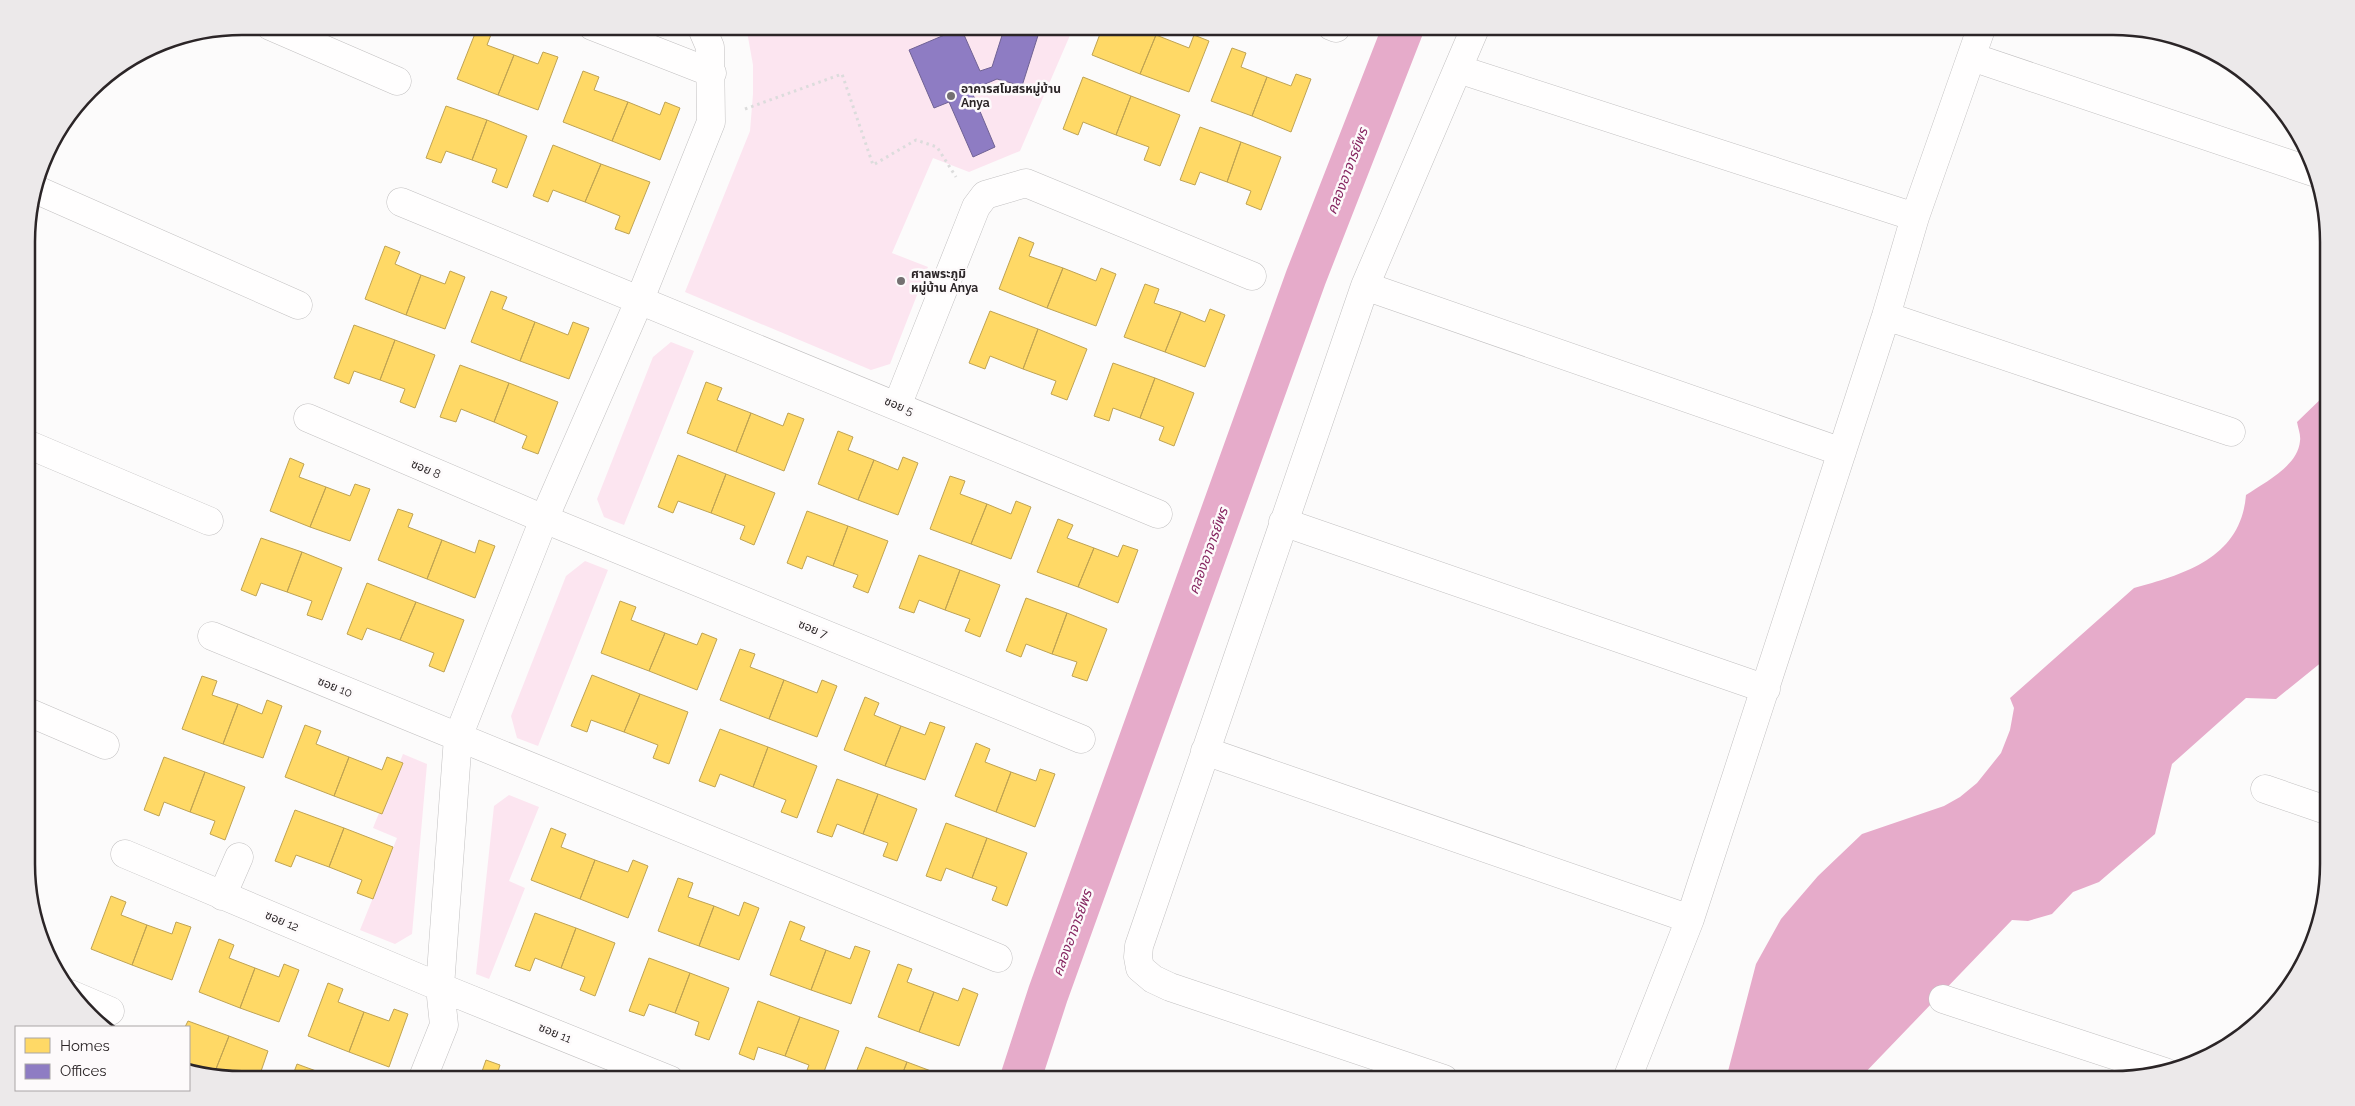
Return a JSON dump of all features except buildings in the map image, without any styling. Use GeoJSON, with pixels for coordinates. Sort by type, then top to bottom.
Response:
{"type":"FeatureCollection","features":[{"type":"Feature","properties":{"kind":"street"},"geometry":{"type":"LineString","coordinates":[[291,35],[397,81]]}},
{"type":"Feature","properties":{"kind":"street"},"geometry":{"type":"LineString","coordinates":[[615,35],[712,73]]}},
{"type":"Feature","properties":{"kind":"street"},"geometry":{"type":"LineString","coordinates":[[426,1071],[444,1025],[440,987],[458,737],[544,519],[640,299],[710,122],[712,73],[710,47],[705,35]]}},
{"type":"Feature","properties":{"kind":"street"},"geometry":{"type":"LineString","coordinates":[[1417,1071],[1170,987],[1153,979],[1140,968],[1138,957],[1139,946],[1365,286],[1472,35]]}},
{"type":"Feature","properties":{"kind":"street"},"geometry":{"type":"LineString","coordinates":[[1630,1071],[1690,919],[1766,689],[1916,217],[1979,35]]}},
{"type":"Feature","properties":{"kind":"street"},"geometry":{"type":"LineString","coordinates":[[1972,56],[2307,170]]}},
{"type":"Feature","properties":{"kind":"street"},"geometry":{"type":"LineString","coordinates":[[1458,69],[1916,217]]}},
{"type":"Feature","properties":{"kind":"street"},"geometry":{"type":"LineString","coordinates":[[897,406],[976,207],[985,195],[1026,182],[1252,276]]}},
{"type":"Feature","properties":{"kind":"street"},"geometry":{"type":"LineString","coordinates":[[41,192],[298,305]]}},
{"type":"Feature","properties":{"kind":"street","name":"ซอย 5"},"geometry":{"type":"LineString","coordinates":[[400,202],[640,299],[1158,514]]}},
{"type":"Feature","properties":{"kind":"street"},"geometry":{"type":"LineString","coordinates":[[1365,286],[1842,452]]}},
{"type":"Feature","properties":{"kind":"street"},"geometry":{"type":"LineString","coordinates":[[1886,316],[2230,432]]}},
{"type":"Feature","properties":{"kind":"street","name":"ซอย 8"},"geometry":{"type":"LineString","coordinates":[[308,418],[544,519]]}},
{"type":"Feature","properties":{"kind":"street"},"geometry":{"type":"LineString","coordinates":[[35,447],[209,521]]}},
{"type":"Feature","properties":{"kind":"street","name":"ซอย 7"},"geometry":{"type":"LineString","coordinates":[[544,519],[1081,739]]}},
{"type":"Feature","properties":{"kind":"street"},"geometry":{"type":"LineString","coordinates":[[1284,522],[1766,689]]}},
{"type":"Feature","properties":{"kind":"street","name":"ซอย 10"},"geometry":{"type":"LineString","coordinates":[[212,636],[998,958]]}},
{"type":"Feature","properties":{"kind":"street"},"geometry":{"type":"LineString","coordinates":[[35,715],[105,745]]}},
{"type":"Feature","properties":{"kind":"street"},"geometry":{"type":"LineString","coordinates":[[1205,751],[1690,919]]}},
{"type":"Feature","properties":{"kind":"street"},"geometry":{"type":"LineString","coordinates":[[2265,789],[2320,808]]}},
{"type":"Feature","properties":{"kind":"street","name":"ซอย 12"},"geometry":{"type":"LineString","coordinates":[[125,854],[440,987]]}},
{"type":"Feature","properties":{"kind":"street"},"geometry":{"type":"LineString","coordinates":[[222,896],[239,857]]}},
{"type":"Feature","properties":{"kind":"street","name":"ซอย 11"},"geometry":{"type":"LineString","coordinates":[[440,987],[648,1071]]}},
{"type":"Feature","properties":{"kind":"street"},"geometry":{"type":"LineString","coordinates":[[1943,999],[2150,1067]]}},
{"type":"Feature","properties":{"kind":"street"},"geometry":{"type":"LineString","coordinates":[[87,1001],[110,1011]]}},
{"type":"Feature","properties":{"kind":"path"},"geometry":{"type":"LineString","coordinates":[[710,122],[842,74],[873,164],[916,140],[937,147],[976,207]]}},
{"type":"Feature","properties":{"kind":"shaded area"},"geometry":{"type":"Polygon","coordinates":[[[748,35],[1070,35],[1020,151],[969,172],[933,158],[892,253],[928,267],[890,364],[871,370],[685,292],[750,131],[753,65],[748,35]]]}},
{"type":"Feature","properties":{"kind":"shaded area"},"geometry":{"type":"Polygon","coordinates":[[[671,342],[694,351],[624,525],[604,517],[597,499],[653,357],[671,342]]]}},
{"type":"Feature","properties":{"kind":"shaded area"},"geometry":{"type":"Polygon","coordinates":[[[2320,400],[2320,663],[2276,699],[2246,698],[2172,764],[2155,834],[2099,882],[2073,892],[2052,914],[2028,921],[2012,920],[1867,1071],[1728,1071],[1756,964],[1781,919],[1818,876],[1862,834],[1944,806],[1960,797],[1977,783],[2001,753],[2010,730],[2014,708],[2010,698],[2134,588],[2154,583],[2191,569],[2208,560],[2222,548],[2234,534],[2242,516],[2246,495],[2279,473],[2287,466],[2298,450],[2300,434],[2297,422],[2320,400]]]}},
{"type":"Feature","properties":{"kind":"shaded area"},"geometry":{"type":"Polygon","coordinates":[[[585,561],[608,570],[538,746],[517,738],[511,716],[566,576],[585,561]]]}},
{"type":"Feature","properties":{"kind":"shaded area"},"geometry":{"type":"Polygon","coordinates":[[[403,754],[427,764],[412,934],[395,944],[360,930],[397,838],[373,828],[403,754]]]}},
{"type":"Feature","properties":{"kind":"shaded area"},"geometry":{"type":"Polygon","coordinates":[[[509,795],[539,807],[509,881],[525,888],[489,979],[476,974],[494,806],[509,795]]]}},
{"type":"Feature","properties":{"kind":"waterway","name":"คลองอาจารย์พร"},"geometry":{"type":"LineString","coordinates":[[1023,1071],[1048,994],[1306,277],[1400,35]]}},
{"type":"Feature","properties":{"kind":"place","name":"อาคารสโมสรหมู่บ้าน Anya"},"geometry":{"type":"Point","coordinates":[951,96]}},
{"type":"Feature","properties":{"kind":"place","name":"ศาลพระภูมิ หมู่บ้าน Anya"},"geometry":{"type":"Point","coordinates":[901,281]}}]}
